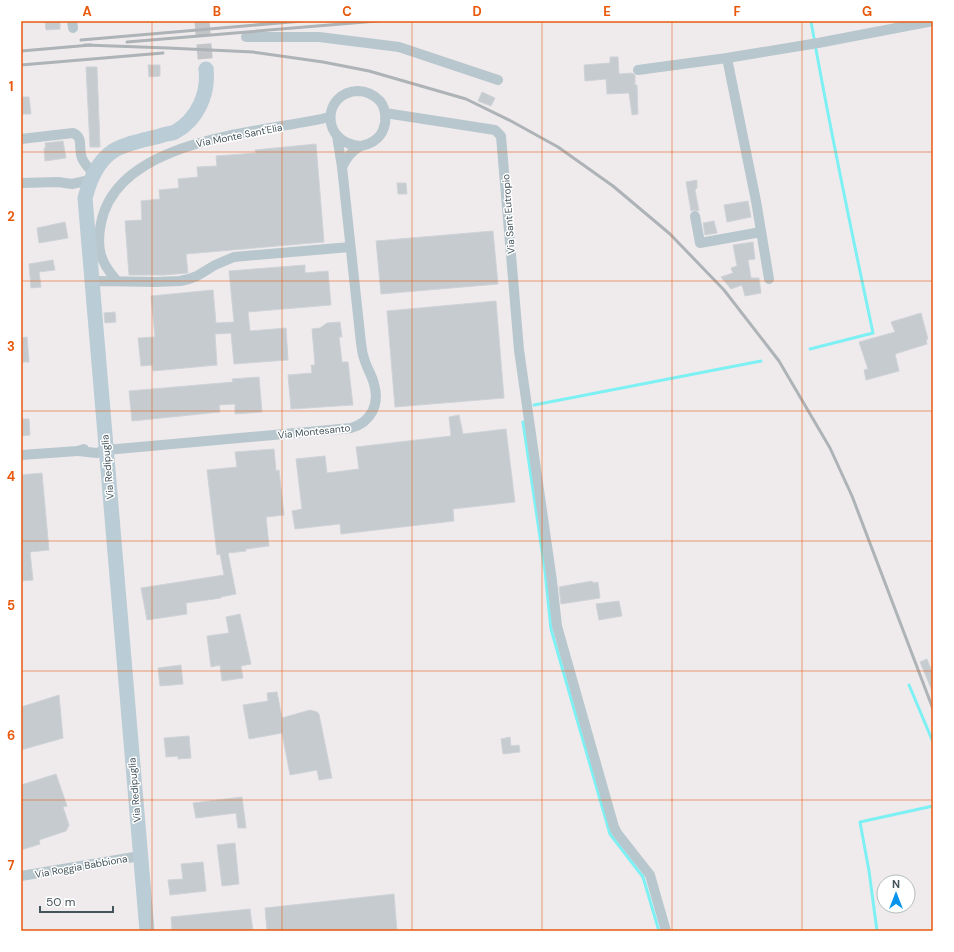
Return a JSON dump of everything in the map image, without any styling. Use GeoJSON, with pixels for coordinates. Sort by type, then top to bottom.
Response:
{"type":"FeatureCollection","features":[{"type":"Feature","properties":{"kind":"street"},"geometry":{"type":"LineString","coordinates":[[638,70],[815,44],[933,21]]}},
{"type":"Feature","properties":{"kind":"street"},"geometry":{"type":"LineString","coordinates":[[246,36],[319,37],[399,47],[498,80]]}},
{"type":"Feature","properties":{"kind":"street"},"geometry":{"type":"LineString","coordinates":[[727,58],[756,201],[769,279]]}},
{"type":"Feature","properties":{"kind":"street","name":"Via Redipuglia"},"geometry":{"type":"LineString","coordinates":[[147,931],[85,198],[92,176],[106,157],[114,151],[130,144],[174,132],[190,120],[203,99],[206,88],[206,69]]}},
{"type":"Feature","properties":{"kind":"street"},"geometry":{"type":"LineString","coordinates":[[356,91],[369,93],[377,98],[382,104],[385,113],[386,122],[383,131],[377,139],[369,144],[360,146],[347,144],[337,136],[331,124],[330,116],[332,108],[337,100],[344,95],[356,91]]}},
{"type":"Feature","properties":{"kind":"street","name":"Via Sant Eutropio"},"geometry":{"type":"LineString","coordinates":[[385,113],[495,130],[501,136],[519,350],[557,626],[614,827],[650,875],[666,931]]}},
{"type":"Feature","properties":{"kind":"street","name":"Via Monte Sant'Elia"},"geometry":{"type":"LineString","coordinates":[[118,281],[104,264],[99,246],[99,233],[103,215],[114,193],[121,183],[136,171],[187,146],[218,138],[330,116]]}},
{"type":"Feature","properties":{"kind":"street"},"geometry":{"type":"LineString","coordinates":[[21,139],[73,133],[77,134],[80,139],[81,157],[92,176],[72,184],[58,182],[21,183]]}},
{"type":"Feature","properties":{"kind":"street","name":"Via Montesanto"},"geometry":{"type":"LineString","coordinates":[[21,455],[78,451],[89,447],[97,447],[106,450],[351,428],[361,424],[369,417],[374,408],[376,396],[374,384],[364,359],[361,343],[342,167],[337,136]]}},
{"type":"Feature","properties":{"kind":"street"},"geometry":{"type":"LineString","coordinates":[[342,167],[346,159],[360,146]]}},
{"type":"Feature","properties":{"kind":"street"},"geometry":{"type":"LineString","coordinates":[[72,184],[85,198]]}},
{"type":"Feature","properties":{"kind":"street"},"geometry":{"type":"LineString","coordinates":[[694,216],[700,244],[761,232]]}},
{"type":"Feature","properties":{"kind":"street"},"geometry":{"type":"LineString","coordinates":[[91,283],[99,281],[155,282],[184,280],[197,276],[215,264],[234,257],[350,247]]}},
{"type":"Feature","properties":{"kind":"street","name":"Via Roggia Babbiona"},"geometry":{"type":"LineString","coordinates":[[21,876],[140,856]]}},
{"type":"Feature","properties":{"kind":"building"},"geometry":{"type":"Polygon","coordinates":[[[45,21],[60,21],[60,29],[46,30],[45,21]]]}},
{"type":"Feature","properties":{"kind":"building"},"geometry":{"type":"Polygon","coordinates":[[[610,57],[618,57],[619,74],[632,73],[635,75],[635,85],[637,85],[638,114],[632,115],[629,93],[607,94],[606,79],[585,81],[584,65],[610,63],[610,57]]]}},
{"type":"Feature","properties":{"kind":"building"},"geometry":{"type":"Polygon","coordinates":[[[148,65],[160,65],[160,76],[149,77],[148,65]]]}},
{"type":"Feature","properties":{"kind":"building"},"geometry":{"type":"Polygon","coordinates":[[[86,67],[97,67],[100,147],[90,147],[86,67]]]}},
{"type":"Feature","properties":{"kind":"building"},"geometry":{"type":"Polygon","coordinates":[[[482,92],[495,98],[491,106],[478,101],[482,92]]]}},
{"type":"Feature","properties":{"kind":"building"},"geometry":{"type":"Polygon","coordinates":[[[21,97],[29,97],[31,114],[21,114],[21,97]]]}},
{"type":"Feature","properties":{"kind":"building"},"geometry":{"type":"Polygon","coordinates":[[[63,141],[66,158],[45,161],[45,143],[63,141]]]}},
{"type":"Feature","properties":{"kind":"building"},"geometry":{"type":"Polygon","coordinates":[[[316,144],[324,242],[186,254],[188,273],[129,275],[125,221],[142,220],[141,201],[160,199],[159,190],[179,188],[178,179],[198,177],[197,167],[217,166],[216,156],[256,153],[255,150],[316,144]]]}},
{"type":"Feature","properties":{"kind":"building"},"geometry":{"type":"Polygon","coordinates":[[[697,180],[697,188],[695,190],[699,211],[691,211],[686,182],[697,180]]]}},
{"type":"Feature","properties":{"kind":"building"},"geometry":{"type":"Polygon","coordinates":[[[397,183],[406,183],[407,194],[398,194],[397,183]]]}},
{"type":"Feature","properties":{"kind":"building"},"geometry":{"type":"Polygon","coordinates":[[[748,201],[751,217],[727,222],[724,205],[748,201]]]}},
{"type":"Feature","properties":{"kind":"building"},"geometry":{"type":"Polygon","coordinates":[[[714,221],[717,233],[705,235],[703,223],[714,221]]]}},
{"type":"Feature","properties":{"kind":"building"},"geometry":{"type":"Polygon","coordinates":[[[65,222],[68,238],[39,243],[37,228],[65,222]]]}},
{"type":"Feature","properties":{"kind":"building"},"geometry":{"type":"Polygon","coordinates":[[[493,231],[498,284],[381,294],[376,241],[493,231]]]}},
{"type":"Feature","properties":{"kind":"building"},"geometry":{"type":"Polygon","coordinates":[[[753,242],[755,259],[748,260],[751,278],[759,278],[761,293],[745,296],[742,285],[731,289],[721,277],[733,273],[731,268],[737,266],[733,245],[753,242]]]}},
{"type":"Feature","properties":{"kind":"building"},"geometry":{"type":"Polygon","coordinates":[[[53,260],[55,270],[39,272],[41,287],[31,288],[29,264],[53,260]]]}},
{"type":"Feature","properties":{"kind":"building"},"geometry":{"type":"Polygon","coordinates":[[[305,265],[305,273],[328,271],[331,305],[248,312],[250,331],[286,328],[288,360],[234,364],[231,333],[215,334],[217,365],[153,371],[152,365],[141,366],[138,338],[155,337],[151,296],[213,290],[216,323],[234,322],[229,271],[305,265]]]}},
{"type":"Feature","properties":{"kind":"building"},"geometry":{"type":"Polygon","coordinates":[[[496,301],[504,398],[395,407],[387,311],[496,301]]]}},
{"type":"Feature","properties":{"kind":"building"},"geometry":{"type":"Polygon","coordinates":[[[115,312],[116,322],[105,323],[104,313],[115,312]]]}},
{"type":"Feature","properties":{"kind":"building"},"geometry":{"type":"Polygon","coordinates":[[[921,313],[928,339],[926,340],[927,344],[895,354],[899,371],[866,380],[864,370],[868,369],[859,342],[895,332],[891,322],[921,313]]]}},
{"type":"Feature","properties":{"kind":"building"},"geometry":{"type":"Polygon","coordinates":[[[340,322],[342,337],[339,337],[342,362],[348,362],[353,405],[291,409],[288,375],[312,373],[311,365],[315,365],[312,329],[320,328],[327,323],[340,322]]]}},
{"type":"Feature","properties":{"kind":"building"},"geometry":{"type":"Polygon","coordinates":[[[27,337],[29,362],[21,362],[21,338],[27,337]]]}},
{"type":"Feature","properties":{"kind":"building"},"geometry":{"type":"Polygon","coordinates":[[[259,377],[262,412],[235,414],[235,404],[219,405],[220,412],[132,421],[129,391],[233,382],[232,379],[259,377]]]}},
{"type":"Feature","properties":{"kind":"building"},"geometry":{"type":"Polygon","coordinates":[[[459,415],[463,434],[506,429],[515,502],[453,509],[454,521],[341,534],[340,524],[295,529],[292,511],[302,509],[296,459],[325,456],[327,473],[359,469],[356,447],[451,436],[449,417],[459,415]]]}},
{"type":"Feature","properties":{"kind":"building"},"geometry":{"type":"Polygon","coordinates":[[[21,419],[29,419],[30,435],[21,436],[21,419]]]}},
{"type":"Feature","properties":{"kind":"building"},"geometry":{"type":"Polygon","coordinates":[[[274,449],[276,471],[279,470],[284,515],[266,517],[269,546],[228,553],[236,594],[221,598],[186,603],[187,614],[147,620],[141,588],[224,575],[220,554],[217,555],[207,470],[237,467],[235,452],[274,449]]]}},
{"type":"Feature","properties":{"kind":"building"},"geometry":{"type":"Polygon","coordinates":[[[42,473],[49,550],[30,552],[33,580],[21,581],[21,475],[42,473]]]}},
{"type":"Feature","properties":{"kind":"building"},"geometry":{"type":"Polygon","coordinates":[[[592,581],[593,583],[598,582],[600,598],[561,604],[559,587],[592,581]]]}},
{"type":"Feature","properties":{"kind":"building"},"geometry":{"type":"Polygon","coordinates":[[[619,601],[622,616],[599,620],[596,604],[619,601]]]}},
{"type":"Feature","properties":{"kind":"building"},"geometry":{"type":"Polygon","coordinates":[[[240,614],[251,664],[241,666],[243,678],[222,681],[220,665],[211,667],[207,636],[229,633],[226,617],[240,614]]]}},
{"type":"Feature","properties":{"kind":"building"},"geometry":{"type":"Polygon","coordinates":[[[927,659],[933,674],[933,693],[920,662],[927,659]]]}},
{"type":"Feature","properties":{"kind":"building"},"geometry":{"type":"Polygon","coordinates":[[[181,665],[183,684],[160,686],[158,668],[181,665]]]}},
{"type":"Feature","properties":{"kind":"building"},"geometry":{"type":"Polygon","coordinates":[[[277,692],[282,718],[310,710],[319,714],[332,778],[319,780],[317,770],[290,775],[282,733],[249,739],[243,705],[268,701],[267,693],[277,692]]]}},
{"type":"Feature","properties":{"kind":"building"},"geometry":{"type":"Polygon","coordinates":[[[59,695],[63,738],[21,750],[21,707],[59,695]]]}},
{"type":"Feature","properties":{"kind":"building"},"geometry":{"type":"Polygon","coordinates":[[[189,736],[191,758],[178,759],[178,756],[166,757],[164,738],[189,736]]]}},
{"type":"Feature","properties":{"kind":"building"},"geometry":{"type":"Polygon","coordinates":[[[510,737],[511,746],[519,745],[520,752],[503,754],[501,739],[510,737]]]}},
{"type":"Feature","properties":{"kind":"building"},"geometry":{"type":"Polygon","coordinates":[[[56,774],[67,806],[63,807],[69,825],[66,831],[39,840],[40,844],[21,850],[21,785],[56,774]]]}},
{"type":"Feature","properties":{"kind":"building"},"geometry":{"type":"Polygon","coordinates":[[[242,797],[246,828],[238,828],[236,813],[196,818],[193,803],[242,797]]]}},
{"type":"Feature","properties":{"kind":"building"},"geometry":{"type":"Polygon","coordinates":[[[235,843],[239,884],[222,886],[217,845],[235,843]]]}},
{"type":"Feature","properties":{"kind":"building"},"geometry":{"type":"Polygon","coordinates":[[[203,862],[206,891],[170,895],[168,880],[183,879],[181,864],[203,862]]]}},
{"type":"Feature","properties":{"kind":"building"},"geometry":{"type":"Polygon","coordinates":[[[394,894],[397,931],[267,931],[265,908],[394,894]]]}},
{"type":"Feature","properties":{"kind":"building"},"geometry":{"type":"Polygon","coordinates":[[[250,909],[253,931],[172,931],[171,917],[250,909]]]}},
{"type":"Feature","properties":{"kind":"waterway"},"geometry":{"type":"LineString","coordinates":[[810,349],[873,333],[848,216],[811,21]]}},
{"type":"Feature","properties":{"kind":"waterway"},"geometry":{"type":"LineString","coordinates":[[534,405],[761,361]]}},
{"type":"Feature","properties":{"kind":"waterway"},"geometry":{"type":"LineString","coordinates":[[523,422],[545,571],[551,629],[610,834],[643,877],[659,931]]}},
{"type":"Feature","properties":{"kind":"waterway"},"geometry":{"type":"LineString","coordinates":[[909,685],[933,742]]}},
{"type":"Feature","properties":{"kind":"waterway"},"geometry":{"type":"LineString","coordinates":[[877,931],[869,871],[860,822],[933,806]]}},
{"type":"Feature","properties":{"kind":"tunnel"},"geometry":{"type":"LineString","coordinates":[[202,21],[206,69]]}},
{"type":"Feature","properties":{"kind":"railway"},"geometry":{"type":"LineString","coordinates":[[81,40],[302,21]]}},
{"type":"Feature","properties":{"kind":"railway"},"geometry":{"type":"LineString","coordinates":[[127,42],[377,21]]}},
{"type":"Feature","properties":{"kind":"railway"},"geometry":{"type":"LineString","coordinates":[[85,45],[253,52],[323,62],[369,71],[466,99],[511,121],[558,147],[613,186],[670,234],[724,290],[779,361],[830,448],[852,496],[933,709]]}},
{"type":"Feature","properties":{"kind":"railway"},"geometry":{"type":"LineString","coordinates":[[21,51],[91,45]]}},
{"type":"Feature","properties":{"kind":"railway"},"geometry":{"type":"LineString","coordinates":[[21,65],[163,53]]}}]}
